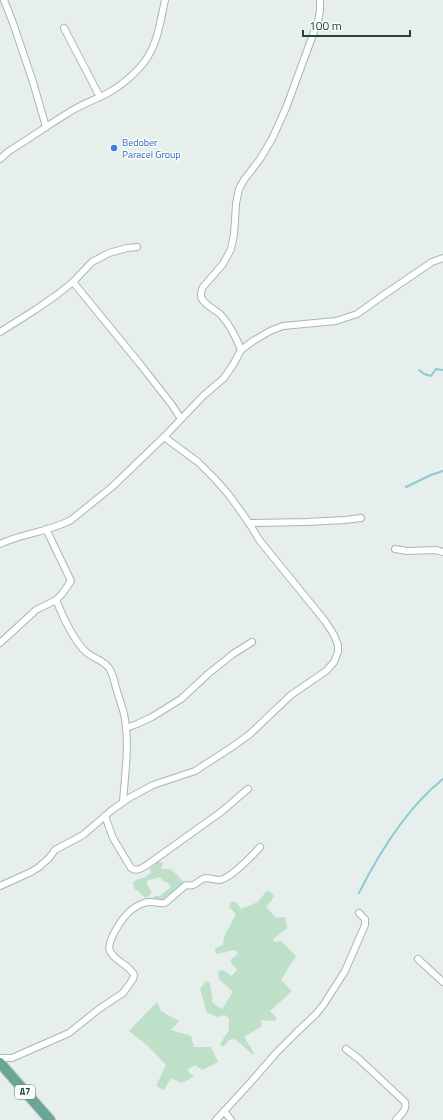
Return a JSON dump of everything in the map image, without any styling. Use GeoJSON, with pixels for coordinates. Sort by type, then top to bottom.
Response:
{"type":"FeatureCollection","features":[{"type":"Feature","properties":{"kind":"main road","name":"A7"},"geometry":{"type":"LineString","coordinates":[[0,1063],[50,1120]]}},
{"type":"Feature","properties":{"kind":"street"},"geometry":{"type":"LineString","coordinates":[[4,0],[33,82],[46,127]]}},
{"type":"Feature","properties":{"kind":"street"},"geometry":{"type":"LineString","coordinates":[[0,159],[69,112],[117,88],[134,74],[148,58],[161,20],[165,0]]}},
{"type":"Feature","properties":{"kind":"street"},"geometry":{"type":"LineString","coordinates":[[241,350],[228,324],[220,314],[202,299],[200,295],[203,287],[223,264],[231,249],[239,189],[260,159],[286,108],[318,22],[320,0]]}},
{"type":"Feature","properties":{"kind":"street"},"geometry":{"type":"LineString","coordinates":[[64,28],[100,97]]}},
{"type":"Feature","properties":{"kind":"street"},"geometry":{"type":"LineString","coordinates":[[0,332],[58,294],[73,282],[92,262],[109,253],[137,247]]}},
{"type":"Feature","properties":{"kind":"street"},"geometry":{"type":"LineString","coordinates":[[0,544],[22,535],[59,526],[71,520],[112,487],[164,437],[207,392],[224,378],[241,350],[253,341],[270,331],[283,326],[336,321],[357,314],[432,262],[443,258]]}},
{"type":"Feature","properties":{"kind":"street"},"geometry":{"type":"LineString","coordinates":[[73,282],[140,364],[181,419]]}},
{"type":"Feature","properties":{"kind":"street"},"geometry":{"type":"LineString","coordinates":[[0,886],[39,867],[55,850],[83,835],[104,816],[128,798],[153,786],[195,771],[232,747],[250,734],[291,695],[326,671],[334,662],[338,648],[336,638],[316,608],[260,541],[229,495],[205,468],[164,437]]}},
{"type":"Feature","properties":{"kind":"street"},"geometry":{"type":"LineString","coordinates":[[249,523],[306,522],[361,518]]}},
{"type":"Feature","properties":{"kind":"street"},"geometry":{"type":"LineString","coordinates":[[0,643],[36,610],[56,600],[71,581],[46,529]]}},
{"type":"Feature","properties":{"kind":"street"},"geometry":{"type":"LineString","coordinates":[[395,549],[406,551],[430,550],[443,552]]}},
{"type":"Feature","properties":{"kind":"street"},"geometry":{"type":"LineString","coordinates":[[56,600],[76,640],[90,656],[102,661],[109,668],[114,678],[124,714],[126,728],[126,758],[123,802]]}},
{"type":"Feature","properties":{"kind":"street"},"geometry":{"type":"LineString","coordinates":[[126,728],[137,724],[181,699],[208,674],[233,654],[252,642]]}},
{"type":"Feature","properties":{"kind":"street"},"geometry":{"type":"LineString","coordinates":[[104,816],[112,835],[132,868],[138,870],[221,812],[248,789]]}},
{"type":"Feature","properties":{"kind":"street"},"geometry":{"type":"LineString","coordinates":[[0,1058],[12,1058],[66,1035],[123,993],[133,979],[134,975],[130,968],[113,955],[109,946],[111,939],[128,913],[145,902],[165,903],[186,885],[192,886],[206,878],[218,880],[222,879],[238,868],[260,847]]}},
{"type":"Feature","properties":{"kind":"street"},"geometry":{"type":"LineString","coordinates":[[216,1120],[277,1052],[316,1014],[324,1004],[345,971],[362,933],[366,921],[359,913]]}},
{"type":"Feature","properties":{"kind":"street"},"geometry":{"type":"LineString","coordinates":[[418,959],[443,982]]}},
{"type":"Feature","properties":{"kind":"street"},"geometry":{"type":"LineString","coordinates":[[346,1049],[403,1099],[406,1108],[396,1120]]}},
{"type":"Feature","properties":{"kind":"street"},"geometry":{"type":"LineString","coordinates":[[224,1111],[231,1120]]}},
{"type":"Feature","properties":{"kind":"green space"},"geometry":{"type":"Polygon","coordinates":[[[157,861],[163,863],[161,869],[171,869],[184,882],[163,902],[153,900],[154,896],[160,896],[171,887],[160,877],[147,881],[152,893],[146,898],[134,888],[133,882],[144,878],[151,873],[150,869],[157,861]]]}},
{"type":"Feature","properties":{"kind":"green space"},"geometry":{"type":"Polygon","coordinates":[[[267,890],[272,893],[274,897],[266,907],[276,918],[285,917],[287,928],[273,939],[274,942],[281,941],[296,956],[281,980],[292,991],[270,1011],[277,1018],[274,1021],[261,1020],[262,1026],[244,1037],[254,1053],[252,1054],[235,1039],[229,1040],[223,1047],[220,1044],[229,1030],[229,1019],[225,1015],[218,1017],[207,1013],[200,989],[206,981],[210,983],[212,1002],[222,1009],[233,992],[219,979],[218,971],[224,970],[231,976],[237,970],[230,961],[237,955],[237,951],[234,950],[216,954],[215,948],[223,945],[224,937],[236,914],[229,907],[231,901],[237,903],[241,909],[258,902],[267,890]]]}},
{"type":"Feature","properties":{"kind":"green space"},"geometry":{"type":"Polygon","coordinates":[[[157,1002],[161,1011],[179,1021],[171,1030],[191,1036],[194,1047],[211,1047],[218,1062],[202,1070],[195,1065],[187,1070],[194,1077],[181,1083],[171,1078],[164,1090],[156,1086],[166,1065],[148,1046],[129,1031],[157,1002]]]}},
{"type":"Feature","properties":{"kind":"waterway"},"geometry":{"type":"LineString","coordinates":[[419,370],[424,374],[431,376],[436,369],[443,370]]}},
{"type":"Feature","properties":{"kind":"waterway"},"geometry":{"type":"LineString","coordinates":[[406,487],[443,471]]}},
{"type":"Feature","properties":{"kind":"waterway"},"geometry":{"type":"LineString","coordinates":[[359,893],[385,847],[406,817],[430,790],[443,779]]}},
{"type":"Feature","properties":{"kind":"place","name":"Bedober Paracel Group"},"geometry":{"type":"Point","coordinates":[114,148]}}]}
